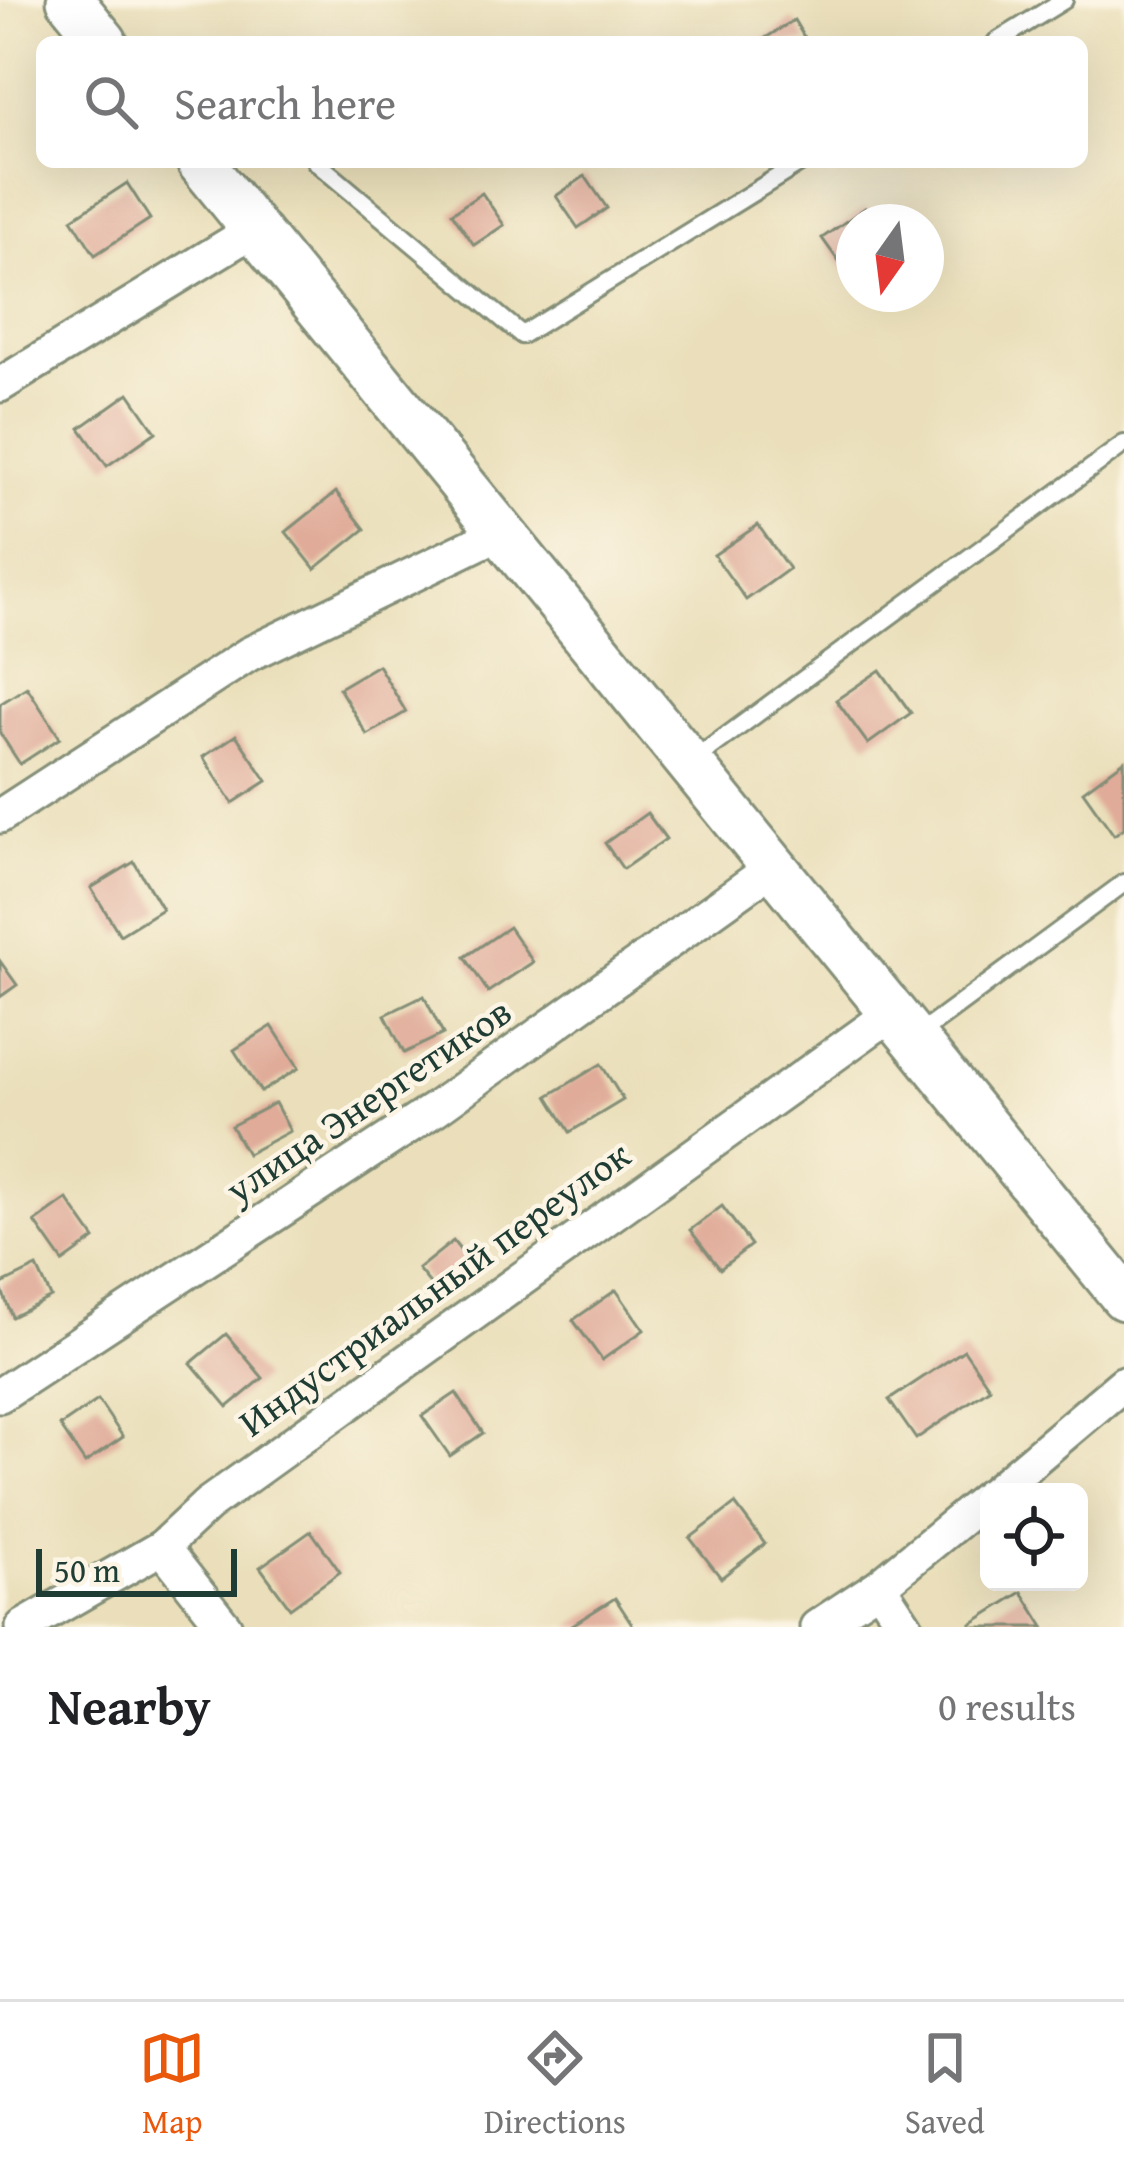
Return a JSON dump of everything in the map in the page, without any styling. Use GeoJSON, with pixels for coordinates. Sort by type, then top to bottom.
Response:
{"type":"FeatureCollection","features":[{"type":"Feature","properties":{"kind":"street"},"geometry":{"type":"LineString","coordinates":[[70,0],[99,36]]}},
{"type":"Feature","properties":{"kind":"street"},"geometry":{"type":"LineString","coordinates":[[205,168],[1124,1297]]}},
{"type":"Feature","properties":{"kind":"street"},"geometry":{"type":"LineString","coordinates":[[0,386],[255,230]]}},
{"type":"Feature","properties":{"kind":"street"},"geometry":{"type":"LineString","coordinates":[[0,815],[118,734],[249,654],[501,532]]}},
{"type":"Feature","properties":{"kind":"street","name":"улица Энергетиков"},"geometry":{"type":"LineString","coordinates":[[0,1395],[435,1109],[775,866]]}},
{"type":"Feature","properties":{"kind":"street","name":"Индустриальный переулок"},"geometry":{"type":"LineString","coordinates":[[23,1627],[162,1547],[207,1505],[519,1276],[903,1025]]}},
{"type":"Feature","properties":{"kind":"street"},"geometry":{"type":"LineString","coordinates":[[1005,1483],[1124,1383]]}},
{"type":"Feature","properties":{"kind":"street"},"geometry":{"type":"LineString","coordinates":[[818,1627],[879,1586],[980,1504]]}},
{"type":"Feature","properties":{"kind":"street"},"geometry":{"type":"LineString","coordinates":[[162,1547],[225,1627]]}},
{"type":"Feature","properties":{"kind":"street"},"geometry":{"type":"LineString","coordinates":[[879,1586],[906,1627]]}},
{"type":"Feature","properties":{"kind":"lane"},"geometry":{"type":"LineString","coordinates":[[1006,36],[1064,0]]}},
{"type":"Feature","properties":{"kind":"lane"},"geometry":{"type":"LineString","coordinates":[[323,168],[522,335],[792,168]]}},
{"type":"Feature","properties":{"kind":"lane"},"geometry":{"type":"LineString","coordinates":[[690,763],[1124,444]]}},
{"type":"Feature","properties":{"kind":"lane"},"geometry":{"type":"LineString","coordinates":[[903,1025],[1124,883]]}},
{"type":"Feature","properties":{"kind":"building"},"geometry":{"type":"Polygon","coordinates":[[[794,20],[803,36],[769,36],[794,20]]]}},
{"type":"Feature","properties":{"kind":"building"},"geometry":{"type":"Polygon","coordinates":[[[585,176],[607,208],[578,228],[556,196],[585,176]]]}},
{"type":"Feature","properties":{"kind":"building"},"geometry":{"type":"Polygon","coordinates":[[[127,183],[150,219],[95,255],[72,219],[127,183]]]}},
{"type":"Feature","properties":{"kind":"building"},"geometry":{"type":"Polygon","coordinates":[[[482,193],[504,225],[474,245],[452,213],[482,193]]]}},
{"type":"Feature","properties":{"kind":"building"},"geometry":{"type":"Polygon","coordinates":[[[836,228],[836,258],[822,238],[836,228]]]}},
{"type":"Feature","properties":{"kind":"building"},"geometry":{"type":"Polygon","coordinates":[[[129,393],[156,432],[107,466],[80,428],[129,393]]]}},
{"type":"Feature","properties":{"kind":"building"},"geometry":{"type":"Polygon","coordinates":[[[336,492],[365,529],[315,569],[286,532],[336,492]]]}},
{"type":"Feature","properties":{"kind":"building"},"geometry":{"type":"Polygon","coordinates":[[[758,525],[789,569],[746,600],[714,555],[758,525]]]}},
{"type":"Feature","properties":{"kind":"building"},"geometry":{"type":"Polygon","coordinates":[[[378,665],[406,712],[367,735],[339,688],[378,665]]]}},
{"type":"Feature","properties":{"kind":"building"},"geometry":{"type":"Polygon","coordinates":[[[880,670],[911,713],[868,744],[836,700],[880,670]]]}},
{"type":"Feature","properties":{"kind":"building"},"geometry":{"type":"Polygon","coordinates":[[[27,687],[60,738],[20,764],[0,733],[0,704],[27,687]]]}},
{"type":"Feature","properties":{"kind":"building"},"geometry":{"type":"Polygon","coordinates":[[[236,735],[267,781],[233,803],[203,757],[236,735]]]}},
{"type":"Feature","properties":{"kind":"building"},"geometry":{"type":"Polygon","coordinates":[[[1124,761],[1124,828],[1114,835],[1083,791],[1124,761]]]}},
{"type":"Feature","properties":{"kind":"building"},"geometry":{"type":"Polygon","coordinates":[[[647,813],[666,839],[623,869],[605,843],[647,813]]]}},
{"type":"Feature","properties":{"kind":"building"},"geometry":{"type":"Polygon","coordinates":[[[134,862],[162,909],[120,935],[91,888],[134,862]]]}},
{"type":"Feature","properties":{"kind":"building"},"geometry":{"type":"Polygon","coordinates":[[[509,927],[533,962],[488,992],[465,957],[509,927]]]}},
{"type":"Feature","properties":{"kind":"building"},"geometry":{"type":"Polygon","coordinates":[[[0,961],[17,985],[0,997],[0,961]]]}},
{"type":"Feature","properties":{"kind":"building"},"geometry":{"type":"Polygon","coordinates":[[[424,996],[443,1034],[404,1053],[385,1015],[424,996]]]}},
{"type":"Feature","properties":{"kind":"building"},"geometry":{"type":"Polygon","coordinates":[[[272,1026],[299,1068],[261,1092],[234,1050],[272,1026]]]}},
{"type":"Feature","properties":{"kind":"building"},"geometry":{"type":"Polygon","coordinates":[[[601,1064],[623,1100],[570,1132],[548,1096],[601,1064]]]}},
{"type":"Feature","properties":{"kind":"building"},"geometry":{"type":"Polygon","coordinates":[[[275,1103],[290,1131],[247,1154],[231,1126],[275,1103]]]}},
{"type":"Feature","properties":{"kind":"building"},"geometry":{"type":"Polygon","coordinates":[[[67,1199],[95,1239],[63,1262],[35,1222],[67,1199]]]}},
{"type":"Feature","properties":{"kind":"building"},"geometry":{"type":"Polygon","coordinates":[[[722,1206],[751,1245],[720,1269],[690,1230],[722,1206]]]}},
{"type":"Feature","properties":{"kind":"building"},"geometry":{"type":"Polygon","coordinates":[[[453,1241],[475,1269],[441,1297],[418,1269],[453,1241]]]}},
{"type":"Feature","properties":{"kind":"building"},"geometry":{"type":"Polygon","coordinates":[[[37,1267],[51,1297],[12,1317],[0,1285],[37,1267]]]}},
{"type":"Feature","properties":{"kind":"building"},"geometry":{"type":"Polygon","coordinates":[[[616,1290],[644,1330],[602,1360],[573,1320],[616,1290]]]}},
{"type":"Feature","properties":{"kind":"building"},"geometry":{"type":"Polygon","coordinates":[[[226,1334],[263,1378],[228,1407],[191,1363],[226,1334]]]}},
{"type":"Feature","properties":{"kind":"building"},"geometry":{"type":"Polygon","coordinates":[[[964,1350],[990,1388],[916,1439],[889,1400],[964,1350]]]}},
{"type":"Feature","properties":{"kind":"building"},"geometry":{"type":"Polygon","coordinates":[[[456,1393],[483,1433],[450,1456],[422,1416],[456,1393]]]}},
{"type":"Feature","properties":{"kind":"building"},"geometry":{"type":"Polygon","coordinates":[[[98,1400],[123,1437],[85,1463],[60,1426],[98,1400]]]}},
{"type":"Feature","properties":{"kind":"building"},"geometry":{"type":"Polygon","coordinates":[[[735,1504],[765,1544],[721,1578],[690,1538],[735,1504]]]}},
{"type":"Feature","properties":{"kind":"building"},"geometry":{"type":"Polygon","coordinates":[[[311,1531],[340,1572],[290,1608],[260,1567],[311,1531]]]}},
{"type":"Feature","properties":{"kind":"building"},"geometry":{"type":"Polygon","coordinates":[[[1022,1592],[1044,1627],[973,1627],[971,1624],[1022,1592]]]}},
{"type":"Feature","properties":{"kind":"building"},"geometry":{"type":"Polygon","coordinates":[[[615,1598],[634,1627],[569,1627],[615,1598]]]}}]}
